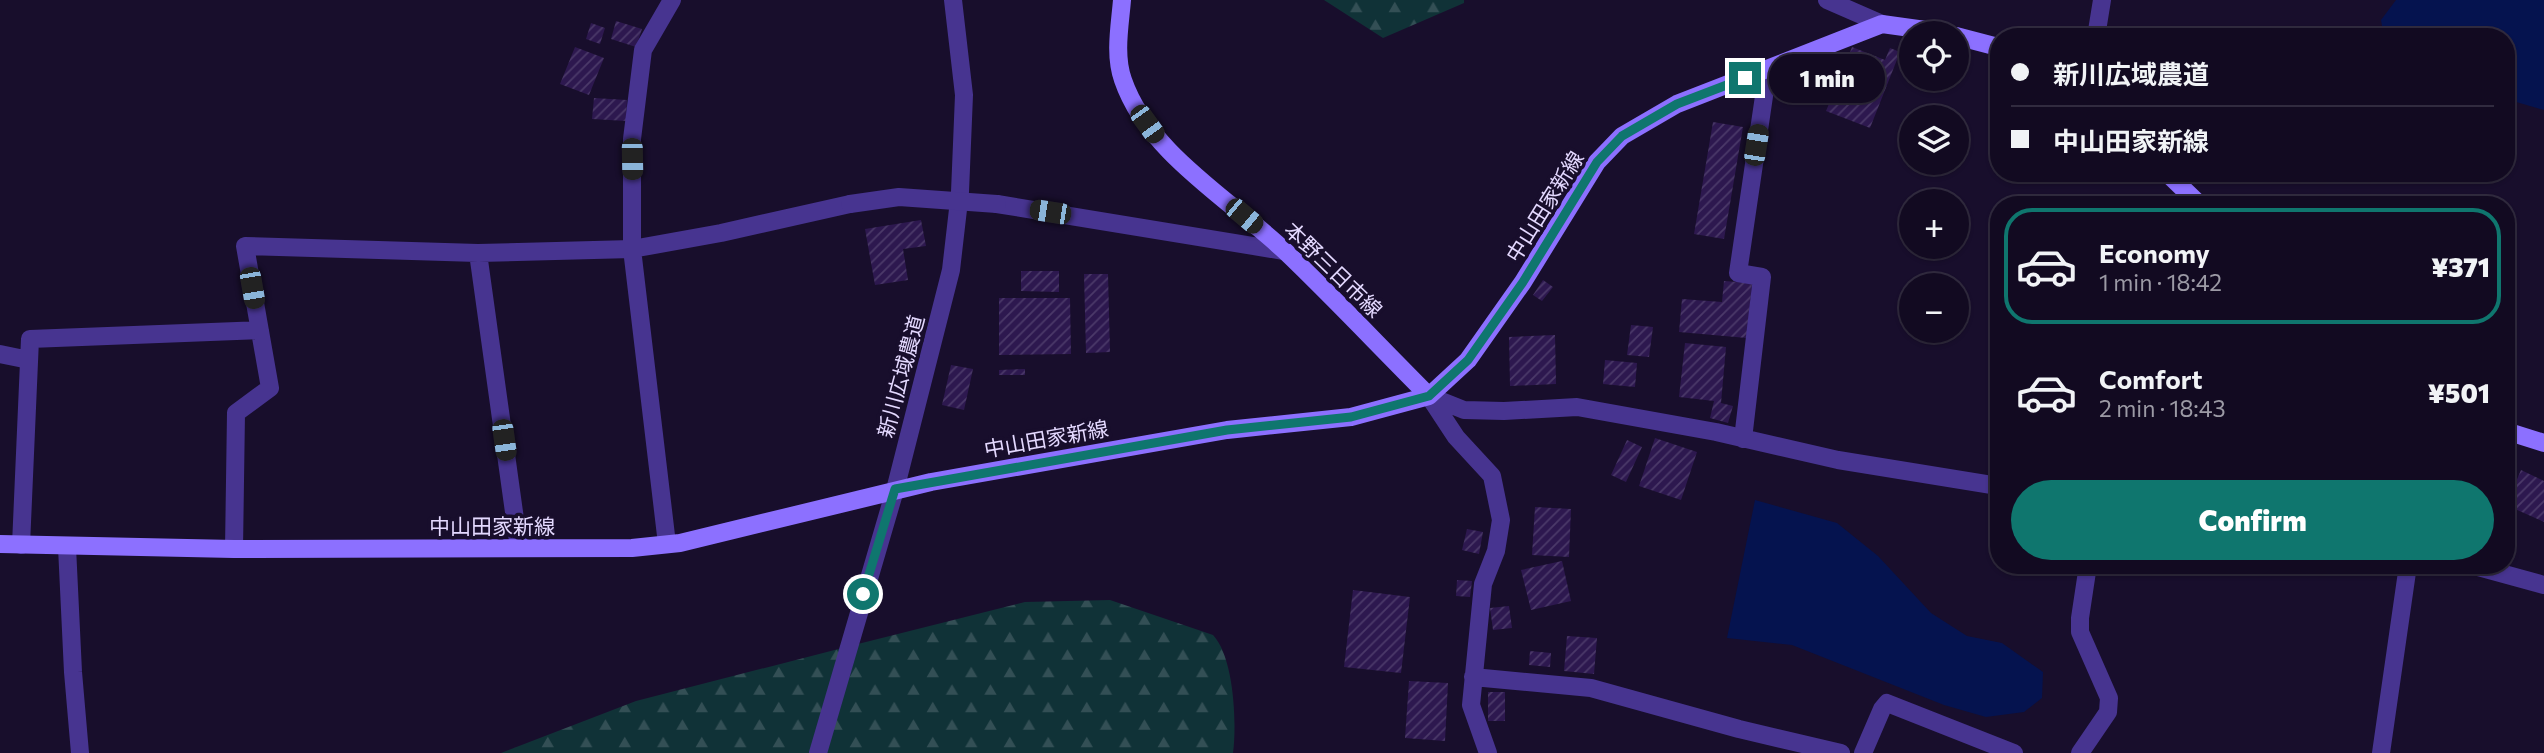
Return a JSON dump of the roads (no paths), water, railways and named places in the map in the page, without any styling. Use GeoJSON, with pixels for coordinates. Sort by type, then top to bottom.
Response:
{"type":"FeatureCollection","features":[{"type":"Feature","properties":{"kind":"main road","name":"本野三日市線"},"geometry":{"type":"LineString","coordinates":[[1122,0],[1118,47],[1122,78],[1138,111],[1157,138],[1284,251],[1429,396]]}},
{"type":"Feature","properties":{"kind":"main road","name":"中山田家新線"},"geometry":{"type":"LineString","coordinates":[[0,544],[234,549],[632,548],[667,544],[895,489],[1227,430],[1351,417],[1429,396],[1468,360],[1523,282],[1597,162],[1622,136],[1677,104],[1882,24],[1899,26]]}},
{"type":"Feature","properties":{"kind":"main road"},"geometry":{"type":"LineString","coordinates":[[1969,39],[1990,45]]}},
{"type":"Feature","properties":{"kind":"main road"},"geometry":{"type":"LineString","coordinates":[[2176,182],[2190,196]]}},
{"type":"Feature","properties":{"kind":"main road"},"geometry":{"type":"LineString","coordinates":[[2515,433],[2544,443]]}},
{"type":"Feature","properties":{"kind":"street"},"geometry":{"type":"LineString","coordinates":[[667,544],[632,249],[632,139],[643,50],[673,0]]}},
{"type":"Feature","properties":{"kind":"street","name":"新川広域農道"},"geometry":{"type":"LineString","coordinates":[[818,753],[895,489],[951,270],[960,192],[964,95],[953,0]]}},
{"type":"Feature","properties":{"kind":"street"},"geometry":{"type":"LineString","coordinates":[[1826,0],[1882,24]]}},
{"type":"Feature","properties":{"kind":"street"},"geometry":{"type":"LineString","coordinates":[[2097,28],[2102,0]]}},
{"type":"Feature","properties":{"kind":"street"},"geometry":{"type":"LineString","coordinates":[[1743,439],[1762,277],[1738,273],[1768,69]]}},
{"type":"Feature","properties":{"kind":"street"},"geometry":{"type":"LineString","coordinates":[[234,549],[236,413],[270,388],[245,246],[478,253],[632,249],[721,233],[850,204],[900,197],[998,204],[1284,251]]}},
{"type":"Feature","properties":{"kind":"street"},"geometry":{"type":"LineString","coordinates":[[478,253],[519,548]]}},
{"type":"Feature","properties":{"kind":"street"},"geometry":{"type":"LineString","coordinates":[[21,545],[30,338],[260,330]]}},
{"type":"Feature","properties":{"kind":"street"},"geometry":{"type":"LineString","coordinates":[[0,354],[29,360]]}},
{"type":"Feature","properties":{"kind":"street"},"geometry":{"type":"LineString","coordinates":[[1429,396],[1464,410],[1577,407],[1838,460],[1990,484]]}},
{"type":"Feature","properties":{"kind":"street"},"geometry":{"type":"LineString","coordinates":[[1429,396],[1456,437],[1492,476],[1501,520],[1496,551],[1483,584],[1473,677],[1472,705],[1488,753]]}},
{"type":"Feature","properties":{"kind":"street"},"geometry":{"type":"LineString","coordinates":[[67,547],[80,753]]}},
{"type":"Feature","properties":{"kind":"street"},"geometry":{"type":"LineString","coordinates":[[2080,753],[2108,712],[2109,698],[2080,632],[2087,574]]}},
{"type":"Feature","properties":{"kind":"street"},"geometry":{"type":"LineString","coordinates":[[2381,753],[2407,574]]}},
{"type":"Feature","properties":{"kind":"street"},"geometry":{"type":"LineString","coordinates":[[2506,574],[2544,584]]}},
{"type":"Feature","properties":{"kind":"street"},"geometry":{"type":"LineString","coordinates":[[1473,677],[1591,688],[1740,729],[1842,753]]}},
{"type":"Feature","properties":{"kind":"street"},"geometry":{"type":"LineString","coordinates":[[1863,753],[1887,703],[2014,753]]}}]}
